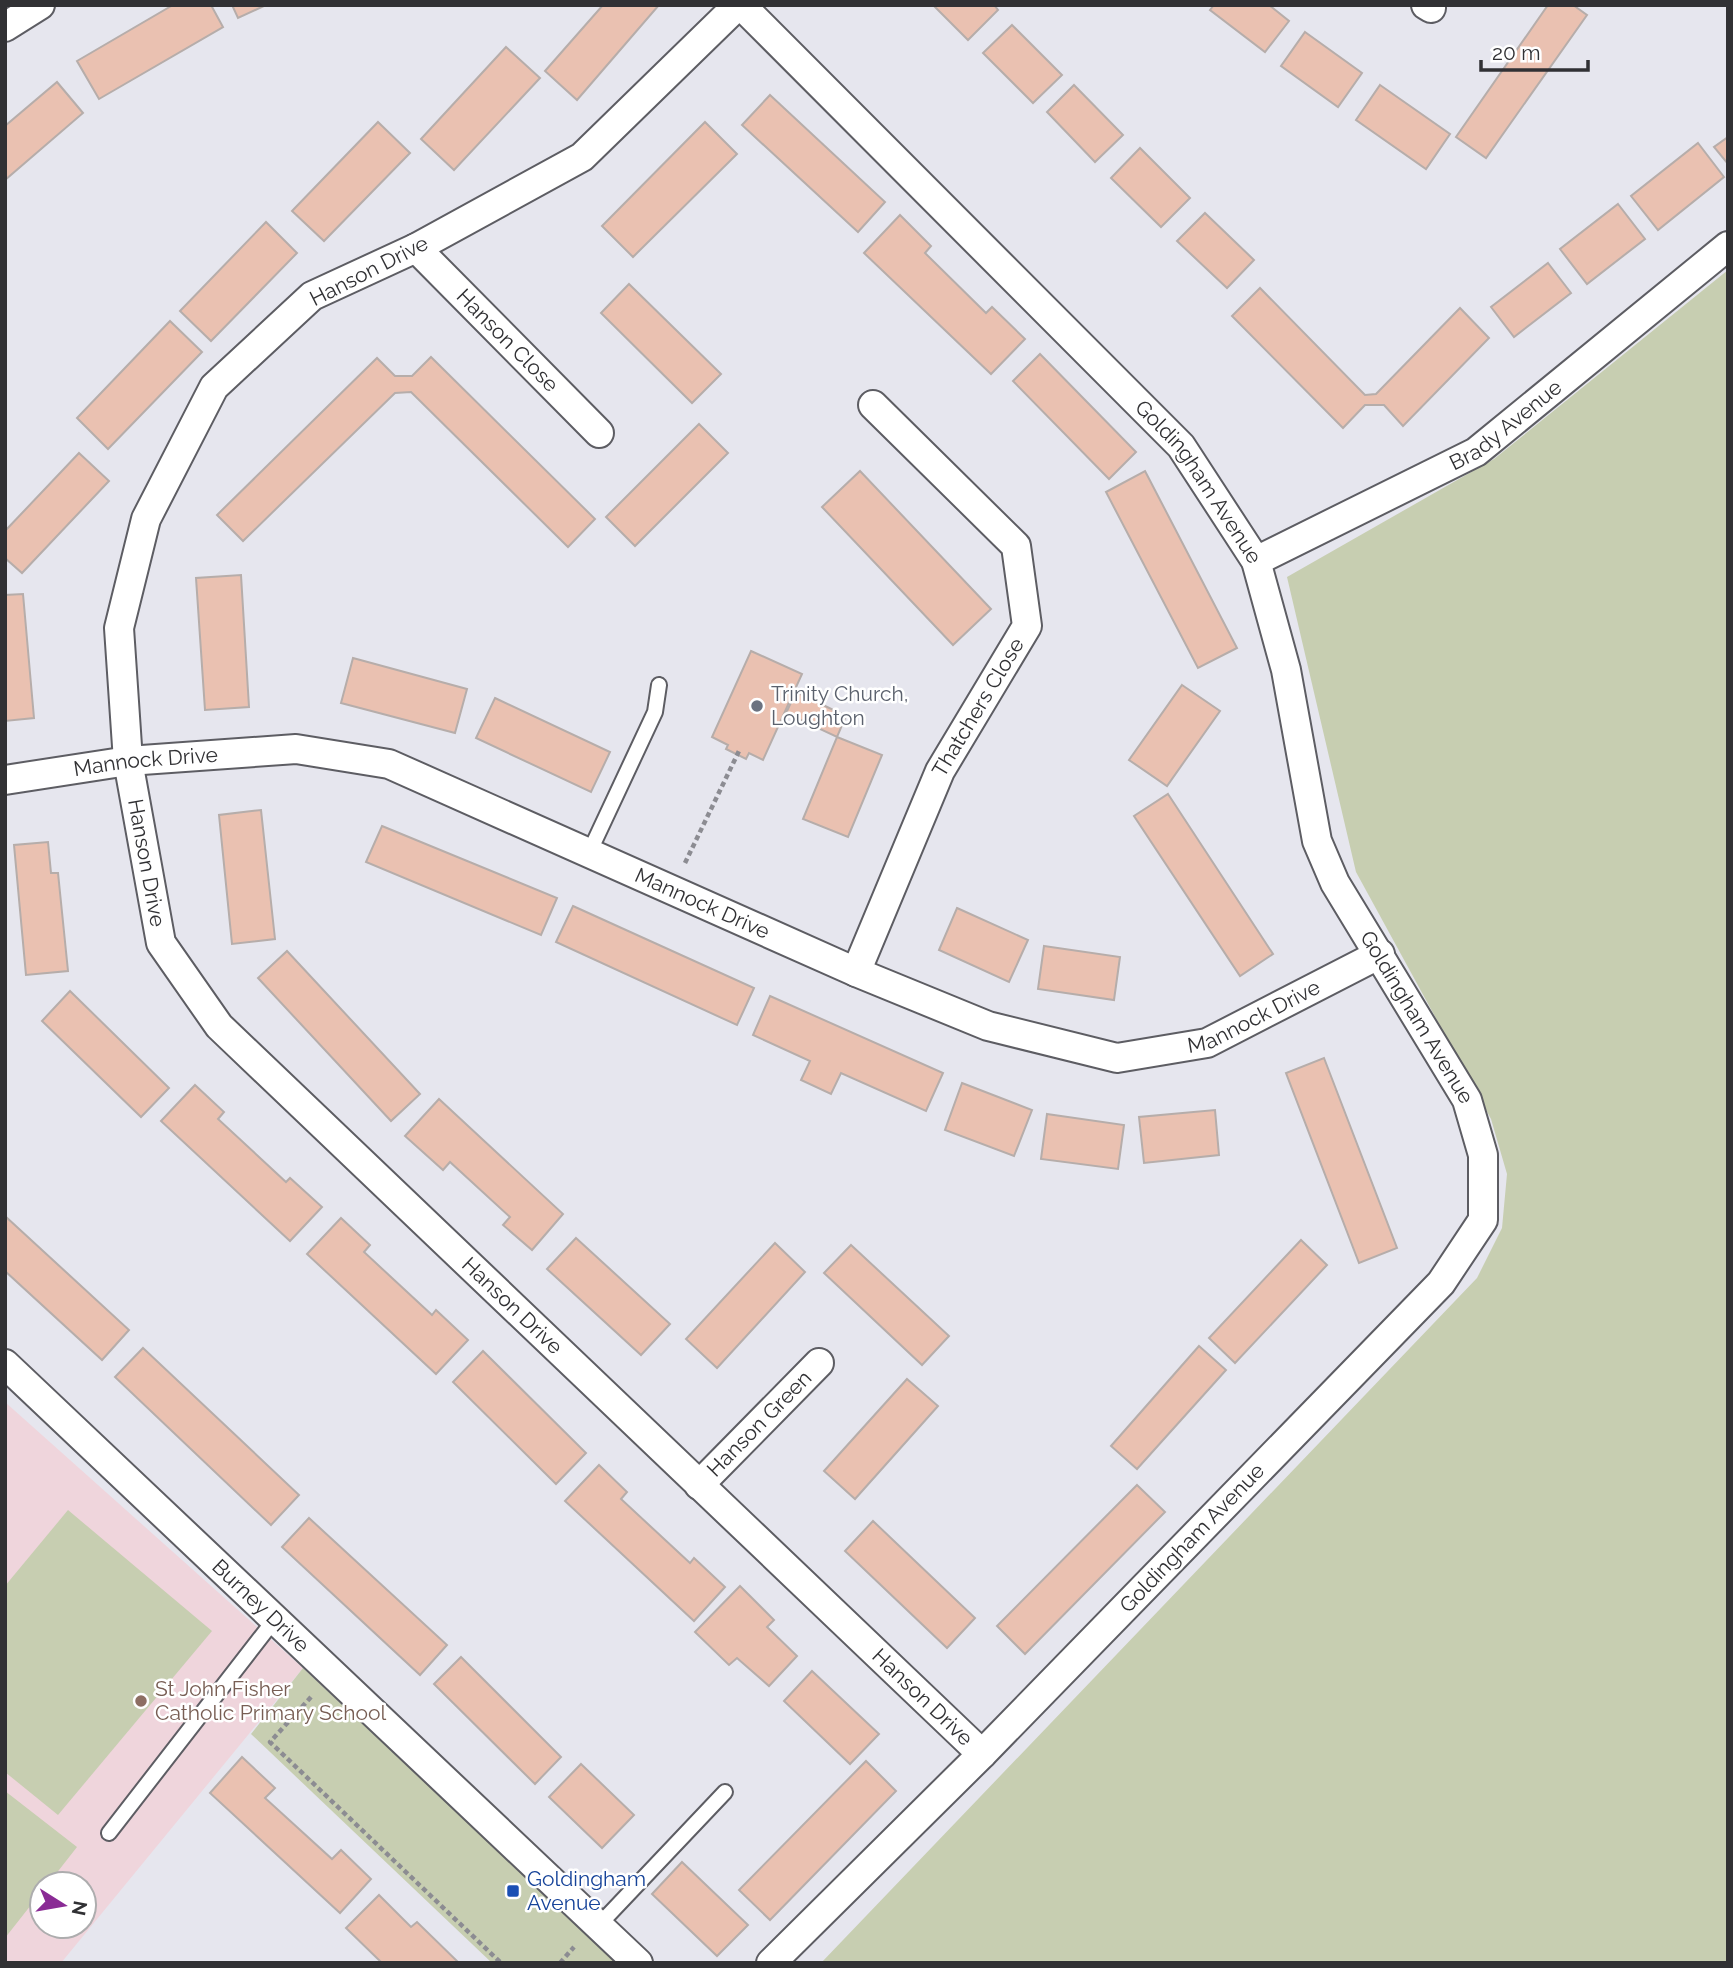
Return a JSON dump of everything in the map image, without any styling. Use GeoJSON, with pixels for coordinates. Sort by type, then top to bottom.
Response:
{"type":"FeatureCollection","features":[{"type":"Feature","properties":{"kind":"street"},"geometry":{"type":"LineString","coordinates":[[5,27],[40,5]]}},
{"type":"Feature","properties":{"kind":"street","name":"Hanson Drive"},"geometry":{"type":"LineString","coordinates":[[740,5],[582,157],[415,248],[312,296],[214,387],[146,519],[119,628],[128,761],[161,943],[219,1026],[982,1754]]}},
{"type":"Feature","properties":{"kind":"street","name":"Goldingham Avenue"},"geometry":{"type":"LineString","coordinates":[[740,5],[1181,446],[1256,561],[1286,670],[1317,841],[1335,883],[1467,1100],[1483,1155],[1483,1220],[1441,1283],[982,1754],[771,1963]]}},
{"type":"Feature","properties":{"kind":"street","name":"Brady Avenue"},"geometry":{"type":"LineString","coordinates":[[1256,561],[1476,452],[1728,246]]}},
{"type":"Feature","properties":{"kind":"street","name":"Hanson Close"},"geometry":{"type":"LineString","coordinates":[[415,248],[599,433]]}},
{"type":"Feature","properties":{"kind":"street","name":"Thatchers Close"},"geometry":{"type":"LineString","coordinates":[[856,972],[940,771],[1027,626],[1016,546],[873,405]]}},
{"type":"Feature","properties":{"kind":"street","name":"Mannock Drive"},"geometry":{"type":"LineString","coordinates":[[5,780],[128,761],[296,749],[389,764],[856,972],[988,1026],[1117,1058],[1207,1043],[1380,954]]}},
{"type":"Feature","properties":{"kind":"street","name":"Hanson Green"},"geometry":{"type":"LineString","coordinates":[[699,1485],[819,1363]]}},
{"type":"Feature","properties":{"kind":"street","name":"Burney Drive"},"geometry":{"type":"LineString","coordinates":[[5,1364],[638,1963]]}},
{"type":"Feature","properties":{"kind":"lane"},"geometry":{"type":"LineString","coordinates":[[589,853],[655,712],[659,685]]}},
{"type":"Feature","properties":{"kind":"lane"},"geometry":{"type":"LineString","coordinates":[[109,1833],[275,1619]]}},
{"type":"Feature","properties":{"kind":"lane"},"geometry":{"type":"LineString","coordinates":[[598,1926],[725,1792]]}},
{"type":"Feature","properties":{"kind":"path"},"geometry":{"type":"LineString","coordinates":[[672,890],[739,751]]}},
{"type":"Feature","properties":{"kind":"path"},"geometry":{"type":"LineString","coordinates":[[332,1674],[270,1742],[501,1963]]}},
{"type":"Feature","properties":{"kind":"shaded area","name":"St John Fisher Catholic Primary School"},"geometry":{"type":"Polygon","coordinates":[[[5,1402],[303,1668],[98,1918],[98,1870],[28,1870],[28,1940],[80,1940],[61,1963],[5,1963],[5,1402]]]}},
{"type":"Feature","properties":{"kind":"green space"},"geometry":{"type":"Polygon","coordinates":[[[1728,270],[1728,1963],[821,1963],[1477,1278],[1502,1228],[1507,1174],[1491,1119],[1356,872],[1287,577],[1494,459],[1728,270]]]}},
{"type":"Feature","properties":{"kind":"green space"},"geometry":{"type":"Polygon","coordinates":[[[68,1510],[212,1631],[58,1815],[5,1772],[5,1586],[68,1510]]]}},
{"type":"Feature","properties":{"kind":"green space"},"geometry":{"type":"Polygon","coordinates":[[[303,1668],[618,1963],[492,1963],[251,1734],[303,1668]]]}},
{"type":"Feature","properties":{"kind":"green space"},"geometry":{"type":"Polygon","coordinates":[[[5,1791],[77,1847],[59,1870],[28,1870],[28,1909],[5,1938],[5,1791]]]}},
{"type":"Feature","properties":{"kind":"building"},"geometry":{"type":"Polygon","coordinates":[[[173,5],[211,5],[223,27],[99,99],[77,61],[173,5]]]}},
{"type":"Feature","properties":{"kind":"building"},"geometry":{"type":"Polygon","coordinates":[[[232,5],[266,5],[238,18],[232,5]]]}},
{"type":"Feature","properties":{"kind":"building"},"geometry":{"type":"Polygon","coordinates":[[[603,5],[659,5],[577,100],[545,71],[603,5]]]}},
{"type":"Feature","properties":{"kind":"building"},"geometry":{"type":"Polygon","coordinates":[[[933,5],[994,5],[998,10],[968,40],[933,5]]]}},
{"type":"Feature","properties":{"kind":"building"},"geometry":{"type":"Polygon","coordinates":[[[1214,5],[1269,5],[1289,21],[1265,52],[1210,10],[1214,5]]]}},
{"type":"Feature","properties":{"kind":"building"},"geometry":{"type":"Polygon","coordinates":[[[1548,5],[1573,5],[1587,15],[1486,158],[1456,137],[1548,5]]]}},
{"type":"Feature","properties":{"kind":"building"},"geometry":{"type":"Polygon","coordinates":[[[1012,25],[1062,75],[1033,103],[983,53],[1012,25]]]}},
{"type":"Feature","properties":{"kind":"building"},"geometry":{"type":"Polygon","coordinates":[[[1305,32],[1362,73],[1338,107],[1281,66],[1305,32]]]}},
{"type":"Feature","properties":{"kind":"building"},"geometry":{"type":"Polygon","coordinates":[[[506,47],[540,78],[454,170],[421,139],[506,47]]]}},
{"type":"Feature","properties":{"kind":"building"},"geometry":{"type":"Polygon","coordinates":[[[57,82],[83,113],[5,180],[5,126],[57,82]]]}},
{"type":"Feature","properties":{"kind":"building"},"geometry":{"type":"Polygon","coordinates":[[[1074,85],[1123,135],[1095,162],[1047,112],[1074,85]]]}},
{"type":"Feature","properties":{"kind":"building"},"geometry":{"type":"Polygon","coordinates":[[[1380,85],[1450,134],[1426,169],[1356,120],[1380,85]]]}},
{"type":"Feature","properties":{"kind":"building"},"geometry":{"type":"Polygon","coordinates":[[[770,95],[885,202],[858,232],[742,125],[770,95]]]}},
{"type":"Feature","properties":{"kind":"building"},"geometry":{"type":"Polygon","coordinates":[[[378,122],[410,153],[324,241],[292,211],[378,122]]]}},
{"type":"Feature","properties":{"kind":"building"},"geometry":{"type":"Polygon","coordinates":[[[705,122],[737,154],[633,257],[602,226],[705,122]]]}},
{"type":"Feature","properties":{"kind":"building"},"geometry":{"type":"Polygon","coordinates":[[[1728,137],[1728,164],[1714,147],[1728,137]]]}},
{"type":"Feature","properties":{"kind":"building"},"geometry":{"type":"Polygon","coordinates":[[[1698,143],[1724,177],[1658,230],[1631,196],[1698,143]]]}},
{"type":"Feature","properties":{"kind":"building"},"geometry":{"type":"Polygon","coordinates":[[[1140,148],[1190,198],[1161,227],[1111,178],[1140,148]]]}},
{"type":"Feature","properties":{"kind":"building"},"geometry":{"type":"Polygon","coordinates":[[[1618,204],[1645,239],[1587,284],[1560,249],[1618,204]]]}},
{"type":"Feature","properties":{"kind":"building"},"geometry":{"type":"Polygon","coordinates":[[[1205,213],[1254,260],[1227,288],[1177,241],[1205,213]]]}},
{"type":"Feature","properties":{"kind":"building"},"geometry":{"type":"Polygon","coordinates":[[[900,215],[931,246],[925,253],[986,313],[992,307],[1025,339],[991,374],[864,253],[900,215]]]}},
{"type":"Feature","properties":{"kind":"building"},"geometry":{"type":"Polygon","coordinates":[[[266,222],[297,253],[211,341],[180,311],[266,222]]]}},
{"type":"Feature","properties":{"kind":"building"},"geometry":{"type":"Polygon","coordinates":[[[1548,263],[1571,293],[1514,337],[1491,307],[1548,263]]]}},
{"type":"Feature","properties":{"kind":"building"},"geometry":{"type":"Polygon","coordinates":[[[629,284],[721,374],[692,403],[601,313],[629,284]]]}},
{"type":"Feature","properties":{"kind":"building"},"geometry":{"type":"Polygon","coordinates":[[[1260,288],[1365,395],[1376,394],[1460,308],[1489,338],[1403,426],[1384,405],[1365,405],[1343,428],[1232,316],[1260,288]]]}},
{"type":"Feature","properties":{"kind":"building"},"geometry":{"type":"Polygon","coordinates":[[[170,321],[202,352],[108,449],[77,418],[170,321]]]}},
{"type":"Feature","properties":{"kind":"building"},"geometry":{"type":"Polygon","coordinates":[[[1040,354],[1136,452],[1109,479],[1013,381],[1040,354]]]}},
{"type":"Feature","properties":{"kind":"building"},"geometry":{"type":"Polygon","coordinates":[[[431,357],[595,519],[568,547],[411,392],[395,393],[243,541],[217,515],[377,358],[395,376],[412,376],[431,357]]]}},
{"type":"Feature","properties":{"kind":"building"},"geometry":{"type":"Polygon","coordinates":[[[699,424],[728,453],[635,546],[606,517],[699,424]]]}},
{"type":"Feature","properties":{"kind":"building"},"geometry":{"type":"Polygon","coordinates":[[[79,453],[109,481],[22,573],[5,558],[5,531],[79,453]]]}},
{"type":"Feature","properties":{"kind":"building"},"geometry":{"type":"Polygon","coordinates":[[[860,471],[991,609],[953,645],[822,507],[860,471]]]}},
{"type":"Feature","properties":{"kind":"building"},"geometry":{"type":"Polygon","coordinates":[[[1145,471],[1237,648],[1198,668],[1106,492],[1145,471]]]}},
{"type":"Feature","properties":{"kind":"building"},"geometry":{"type":"Polygon","coordinates":[[[241,575],[249,707],[205,710],[196,578],[241,575]]]}},
{"type":"Feature","properties":{"kind":"building"},"geometry":{"type":"Polygon","coordinates":[[[23,594],[34,718],[5,721],[5,595],[23,594]]]}},
{"type":"Feature","properties":{"kind":"building","name":"Trinity Church, Loughton"},"geometry":{"type":"Polygon","coordinates":[[[751,651],[802,674],[763,760],[749,753],[746,759],[726,749],[728,745],[712,737],[751,651]]]}},
{"type":"Feature","properties":{"kind":"building"},"geometry":{"type":"Polygon","coordinates":[[[353,658],[467,689],[455,733],[341,703],[353,658]]]}},
{"type":"Feature","properties":{"kind":"building"},"geometry":{"type":"Polygon","coordinates":[[[1182,685],[1220,711],[1167,786],[1129,760],[1182,685]]]}},
{"type":"Feature","properties":{"kind":"building"},"geometry":{"type":"Polygon","coordinates":[[[796,692],[846,716],[837,737],[786,713],[796,692]]]}},
{"type":"Feature","properties":{"kind":"building"},"geometry":{"type":"Polygon","coordinates":[[[495,698],[610,752],[591,792],[476,738],[495,698]]]}},
{"type":"Feature","properties":{"kind":"building"},"geometry":{"type":"Polygon","coordinates":[[[837,737],[882,755],[848,837],[803,819],[837,737]]]}},
{"type":"Feature","properties":{"kind":"building"},"geometry":{"type":"Polygon","coordinates":[[[1168,794],[1273,954],[1240,976],[1134,816],[1168,794]]]}},
{"type":"Feature","properties":{"kind":"building"},"geometry":{"type":"Polygon","coordinates":[[[261,810],[275,939],[232,944],[219,815],[261,810]]]}},
{"type":"Feature","properties":{"kind":"building"},"geometry":{"type":"Polygon","coordinates":[[[382,826],[557,898],[541,935],[366,862],[382,826]]]}},
{"type":"Feature","properties":{"kind":"building"},"geometry":{"type":"Polygon","coordinates":[[[48,842],[51,873],[58,873],[68,971],[26,975],[14,845],[48,842]]]}},
{"type":"Feature","properties":{"kind":"building"},"geometry":{"type":"Polygon","coordinates":[[[573,906],[754,988],[737,1025],[556,942],[573,906]]]}},
{"type":"Feature","properties":{"kind":"building"},"geometry":{"type":"Polygon","coordinates":[[[957,908],[1028,940],[1009,982],[939,950],[957,908]]]}},
{"type":"Feature","properties":{"kind":"building"},"geometry":{"type":"Polygon","coordinates":[[[1044,946],[1120,957],[1114,1000],[1038,989],[1044,946]]]}},
{"type":"Feature","properties":{"kind":"building"},"geometry":{"type":"Polygon","coordinates":[[[287,951],[420,1094],[391,1121],[258,978],[287,951]]]}},
{"type":"Feature","properties":{"kind":"building"},"geometry":{"type":"Polygon","coordinates":[[[70,991],[169,1088],[141,1117],[42,1021],[70,991]]]}},
{"type":"Feature","properties":{"kind":"building"},"geometry":{"type":"Polygon","coordinates":[[[770,996],[943,1073],[926,1111],[841,1073],[831,1094],[801,1080],[810,1061],[753,1035],[770,996]]]}},
{"type":"Feature","properties":{"kind":"building"},"geometry":{"type":"Polygon","coordinates":[[[1324,1058],[1397,1248],[1359,1263],[1286,1073],[1324,1058]]]}},
{"type":"Feature","properties":{"kind":"building"},"geometry":{"type":"Polygon","coordinates":[[[962,1083],[1032,1110],[1014,1156],[945,1130],[962,1083]]]}},
{"type":"Feature","properties":{"kind":"building"},"geometry":{"type":"Polygon","coordinates":[[[195,1085],[224,1112],[218,1119],[286,1182],[290,1178],[322,1207],[290,1241],[161,1121],[195,1085]]]}},
{"type":"Feature","properties":{"kind":"building"},"geometry":{"type":"Polygon","coordinates":[[[439,1099],[563,1214],[532,1250],[503,1225],[510,1217],[450,1162],[443,1170],[405,1136],[439,1099]]]}},
{"type":"Feature","properties":{"kind":"building"},"geometry":{"type":"Polygon","coordinates":[[[1215,1110],[1219,1155],[1144,1163],[1139,1117],[1215,1110]]]}},
{"type":"Feature","properties":{"kind":"building"},"geometry":{"type":"Polygon","coordinates":[[[1047,1114],[1124,1125],[1118,1169],[1041,1159],[1047,1114]]]}},
{"type":"Feature","properties":{"kind":"building"},"geometry":{"type":"Polygon","coordinates":[[[5,1216],[129,1330],[102,1360],[5,1271],[5,1216]]]}},
{"type":"Feature","properties":{"kind":"building"},"geometry":{"type":"Polygon","coordinates":[[[341,1218],[370,1245],[364,1252],[432,1315],[436,1310],[468,1340],[436,1374],[307,1254],[341,1218]]]}},
{"type":"Feature","properties":{"kind":"building"},"geometry":{"type":"Polygon","coordinates":[[[576,1238],[670,1324],[641,1355],[547,1269],[576,1238]]]}},
{"type":"Feature","properties":{"kind":"building"},"geometry":{"type":"Polygon","coordinates":[[[1301,1240],[1327,1265],[1235,1363],[1209,1338],[1301,1240]]]}},
{"type":"Feature","properties":{"kind":"building"},"geometry":{"type":"Polygon","coordinates":[[[775,1243],[805,1272],[717,1368],[686,1339],[775,1243]]]}},
{"type":"Feature","properties":{"kind":"building"},"geometry":{"type":"Polygon","coordinates":[[[851,1245],[949,1336],[922,1365],[824,1273],[851,1245]]]}},
{"type":"Feature","properties":{"kind":"building"},"geometry":{"type":"Polygon","coordinates":[[[1199,1346],[1226,1370],[1137,1469],[1111,1446],[1199,1346]]]}},
{"type":"Feature","properties":{"kind":"building"},"geometry":{"type":"Polygon","coordinates":[[[143,1348],[299,1495],[271,1525],[115,1377],[143,1348]]]}},
{"type":"Feature","properties":{"kind":"building"},"geometry":{"type":"Polygon","coordinates":[[[483,1351],[586,1453],[556,1484],[453,1382],[483,1351]]]}},
{"type":"Feature","properties":{"kind":"building"},"geometry":{"type":"Polygon","coordinates":[[[907,1379],[938,1406],[855,1499],[824,1471],[907,1379]]]}},
{"type":"Feature","properties":{"kind":"building"},"geometry":{"type":"Polygon","coordinates":[[[599,1465],[627,1492],[621,1499],[690,1563],[694,1558],[725,1587],[694,1621],[565,1501],[599,1465]]]}},
{"type":"Feature","properties":{"kind":"building"},"geometry":{"type":"Polygon","coordinates":[[[1137,1485],[1165,1512],[1025,1654],[997,1626],[1137,1485]]]}},
{"type":"Feature","properties":{"kind":"building"},"geometry":{"type":"Polygon","coordinates":[[[309,1518],[447,1645],[420,1675],[282,1547],[309,1518]]]}},
{"type":"Feature","properties":{"kind":"building"},"geometry":{"type":"Polygon","coordinates":[[[873,1521],[975,1618],[947,1648],[845,1551],[873,1521]]]}},
{"type":"Feature","properties":{"kind":"building"},"geometry":{"type":"Polygon","coordinates":[[[740,1586],[774,1620],[767,1627],[797,1656],[769,1686],[737,1658],[729,1665],[695,1632],[740,1586]]]}},
{"type":"Feature","properties":{"kind":"building"},"geometry":{"type":"Polygon","coordinates":[[[461,1657],[561,1757],[535,1784],[434,1684],[461,1657]]]}},
{"type":"Feature","properties":{"kind":"building"},"geometry":{"type":"Polygon","coordinates":[[[812,1671],[879,1734],[850,1764],[784,1701],[812,1671]]]}},
{"type":"Feature","properties":{"kind":"building"},"geometry":{"type":"Polygon","coordinates":[[[242,1757],[275,1788],[265,1798],[332,1859],[341,1850],[371,1879],[340,1913],[210,1793],[242,1757]]]}},
{"type":"Feature","properties":{"kind":"building"},"geometry":{"type":"Polygon","coordinates":[[[866,1761],[896,1791],[770,1920],[739,1890],[866,1761]]]}},
{"type":"Feature","properties":{"kind":"building"},"geometry":{"type":"Polygon","coordinates":[[[581,1764],[634,1815],[602,1848],[549,1797],[581,1764]]]}},
{"type":"Feature","properties":{"kind":"building"},"geometry":{"type":"Polygon","coordinates":[[[682,1862],[748,1925],[717,1956],[652,1894],[682,1862]]]}},
{"type":"Feature","properties":{"kind":"building"},"geometry":{"type":"Polygon","coordinates":[[[379,1895],[411,1927],[417,1922],[459,1963],[382,1963],[346,1928],[379,1895]]]}},
{"type":"Feature","properties":{"kind":"place","name":"Trinity Church, Loughton"},"geometry":{"type":"Point","coordinates":[757,706]}},
{"type":"Feature","properties":{"kind":"place","name":"St John Fisher Catholic Primary School"},"geometry":{"type":"Point","coordinates":[141,1701]}},
{"type":"Feature","properties":{"kind":"place","name":"Goldingham Avenue"},"geometry":{"type":"Point","coordinates":[513,1891]}}]}
